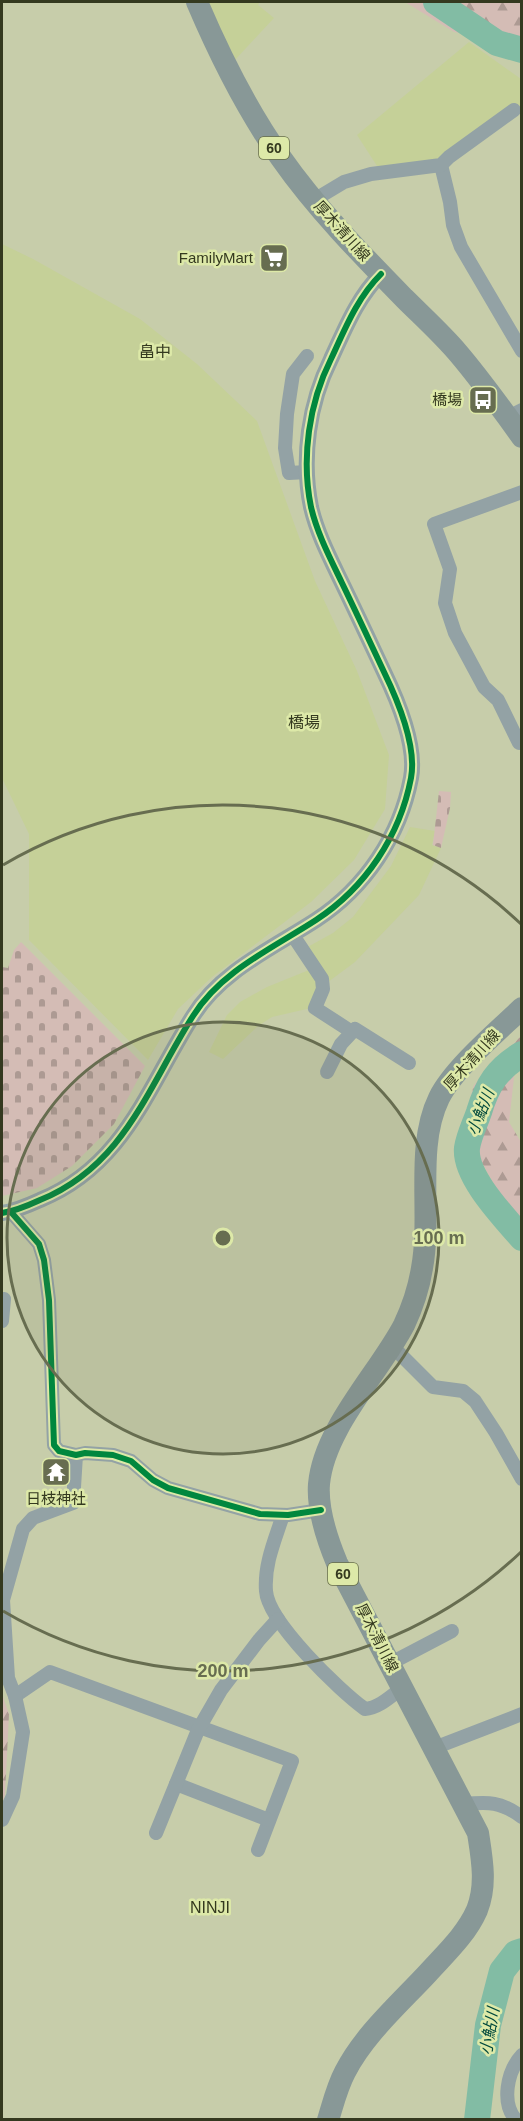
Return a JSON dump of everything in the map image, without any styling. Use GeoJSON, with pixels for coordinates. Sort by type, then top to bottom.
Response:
{"type":"FeatureCollection","features":[{"type":"Feature","properties":{"kind":"main road","name":"厚木清川線"},"geometry":{"type":"LineString","coordinates":[[197,2],[222,58],[247,104],[281,158],[314,200],[381,274],[515,413],[522,437]]}},
{"type":"Feature","properties":{"kind":"main road","name":"厚木清川線"},"geometry":{"type":"LineString","coordinates":[[328,2120],[343,2074],[355,2055],[382,2022],[463,1935],[477,1909],[483,1884],[478,1833],[330,1546],[321,1510],[319,1484],[325,1460],[338,1429],[404,1324],[422,1269],[426,1234],[427,1138],[431,1116],[440,1096],[450,1082],[477,1051],[522,1008]]}},
{"type":"Feature","properties":{"kind":"street"},"geometry":{"type":"LineString","coordinates":[[314,200],[344,182],[371,174],[441,165],[514,110]]}},
{"type":"Feature","properties":{"kind":"street"},"geometry":{"type":"LineString","coordinates":[[441,165],[453,225],[461,247],[522,351]]}},
{"type":"Feature","properties":{"kind":"street"},"geometry":{"type":"LineString","coordinates":[[321,1510],[283,1515],[260,1514],[168,1488],[153,1480],[131,1461],[113,1455],[85,1453],[76,1455],[59,1451],[54,1445],[49,1299],[44,1260],[39,1244],[6,1213],[53,1195],[85,1175],[104,1158],[133,1121],[177,1040],[201,1004],[226,980],[265,949],[318,918],[342,899],[374,867],[399,818],[411,776],[409,741],[395,694],[322,540],[311,506],[307,472],[308,437],[315,401],[325,370],[358,303],[381,274]]}},
{"type":"Feature","properties":{"kind":"street"},"geometry":{"type":"LineString","coordinates":[[307,357],[293,374],[285,448],[289,473],[307,472]]}},
{"type":"Feature","properties":{"kind":"street"},"geometry":{"type":"LineString","coordinates":[[522,492],[434,524],[450,569],[446,603],[455,633],[484,687],[498,700],[519,743],[522,741]]}},
{"type":"Feature","properties":{"kind":"street"},"geometry":{"type":"LineString","coordinates":[[292,934],[322,979],[323,989],[315,1008],[352,1032]]}},
{"type":"Feature","properties":{"kind":"street"},"geometry":{"type":"LineString","coordinates":[[327,1072],[341,1044],[355,1029],[409,1063]]}},
{"type":"Feature","properties":{"kind":"street"},"geometry":{"type":"LineString","coordinates":[[2,1321],[4,1299]]}},
{"type":"Feature","properties":{"kind":"street"},"geometry":{"type":"LineString","coordinates":[[391,1345],[434,1387],[463,1392],[475,1401],[496,1432],[522,1479]]}},
{"type":"Feature","properties":{"kind":"street"},"geometry":{"type":"LineString","coordinates":[[2,1820],[13,1796],[23,1732],[15,1696],[8,1678],[3,1600],[23,1529],[33,1518],[73,1503],[76,1455]]}},
{"type":"Feature","properties":{"kind":"street"},"geometry":{"type":"LineString","coordinates":[[283,1515],[268,1560],[266,1593],[278,1619],[325,1676],[365,1709],[381,1704],[402,1688]]}},
{"type":"Feature","properties":{"kind":"street"},"geometry":{"type":"LineString","coordinates":[[156,1833],[201,1726],[221,1690],[258,1640],[278,1619]]}},
{"type":"Feature","properties":{"kind":"street"},"geometry":{"type":"LineString","coordinates":[[391,1663],[452,1631]]}},
{"type":"Feature","properties":{"kind":"street"},"geometry":{"type":"LineString","coordinates":[[15,1696],[50,1672],[292,1761],[258,1850]]}},
{"type":"Feature","properties":{"kind":"street"},"geometry":{"type":"LineString","coordinates":[[434,1748],[522,1714]]}},
{"type":"Feature","properties":{"kind":"street"},"geometry":{"type":"LineString","coordinates":[[176,1784],[269,1820]]}},
{"type":"Feature","properties":{"kind":"street"},"geometry":{"type":"LineString","coordinates":[[463,1804],[490,1802],[522,1817]]}},
{"type":"Feature","properties":{"kind":"street"},"geometry":{"type":"LineString","coordinates":[[516,2120],[508,2106],[507,2090],[517,2060],[522,2055]]}},
{"type":"Feature","properties":{"kind":"shaded area"},"geometry":{"type":"Polygon","coordinates":[[[207,2],[260,2],[258,5],[274,18],[234,61],[207,2]]]}},
{"type":"Feature","properties":{"kind":"shaded area"},"geometry":{"type":"Polygon","coordinates":[[[469,42],[521,79],[521,111],[445,158],[379,169],[357,135],[469,42]]]}},
{"type":"Feature","properties":{"kind":"shaded area"},"geometry":{"type":"Polygon","coordinates":[[[2,244],[140,319],[197,364],[257,421],[315,581],[357,671],[389,755],[385,809],[354,860],[311,902],[212,977],[178,1009],[148,1060],[29,940],[29,834],[2,778],[2,244]]]}},
{"type":"Feature","properties":{"kind":"shaded area"},"geometry":{"type":"Polygon","coordinates":[[[410,827],[435,831],[432,845],[441,848],[419,895],[355,962],[328,982],[304,949],[333,933],[353,917],[391,866],[410,827]]]}},
{"type":"Feature","properties":{"kind":"shaded area"},"geometry":{"type":"Polygon","coordinates":[[[309,970],[320,985],[311,1008],[272,1017],[258,1026],[223,1059],[209,1052],[227,1015],[240,1002],[267,987],[309,970]]]}},
{"type":"Feature","properties":{"kind":"green space"},"geometry":{"type":"Polygon","coordinates":[[[405,2],[521,2],[521,43],[454,32],[405,2]]]}},
{"type":"Feature","properties":{"kind":"green space"},"geometry":{"type":"Polygon","coordinates":[[[439,791],[451,792],[450,808],[441,848],[433,845],[439,791]]]}},
{"type":"Feature","properties":{"kind":"green space"},"geometry":{"type":"Polygon","coordinates":[[[21,942],[145,1066],[114,1124],[72,1166],[37,1188],[2,1196],[2,967],[8,968],[14,950],[21,942]]]}},
{"type":"Feature","properties":{"kind":"green space"},"geometry":{"type":"Polygon","coordinates":[[[521,1036],[521,1059],[516,1060],[509,1122],[521,1142],[521,1233],[462,1127],[474,1085],[521,1036]]]}},
{"type":"Feature","properties":{"kind":"green space"},"geometry":{"type":"Polygon","coordinates":[[[2,1694],[9,1714],[5,1795],[2,1803],[2,1694]]]}},
{"type":"Feature","properties":{"kind":"waterway","name":"小鮎川"},"geometry":{"type":"LineString","coordinates":[[436,2],[497,43],[522,50]]}},
{"type":"Feature","properties":{"kind":"waterway","name":"小鮎川"},"geometry":{"type":"LineString","coordinates":[[522,1054],[494,1078],[482,1102],[467,1148],[468,1159],[478,1183],[522,1238]]}},
{"type":"Feature","properties":{"kind":"waterway","name":"小鮎川"},"geometry":{"type":"LineString","coordinates":[[477,2120],[488,2025],[502,1971],[516,1953],[522,1951]]}},
{"type":"Feature","properties":{"kind":"cycle path"},"geometry":{"type":"LineString","coordinates":[[2,1213],[40,1200],[69,1185],[93,1167],[131,1122],[193,1016],[205,1000],[233,973],[334,907],[365,876],[378,859],[398,820],[411,778],[409,738],[389,684],[320,536],[311,507],[307,469],[312,412],[323,376],[352,314],[365,293],[381,274]]}},
{"type":"Feature","properties":{"kind":"cycle path"},"geometry":{"type":"LineString","coordinates":[[11,1212],[39,1244],[44,1260],[49,1300],[54,1445],[59,1451],[76,1455],[85,1453],[113,1455],[131,1461],[153,1480],[168,1488],[260,1514],[288,1515],[321,1510]]}},
{"type":"Feature","properties":{"kind":"place","name":"FamilyMart"},"geometry":{"type":"Point","coordinates":[274,258]}},
{"type":"Feature","properties":{"kind":"place","name":"橋場"},"geometry":{"type":"Point","coordinates":[483,400]}},
{"type":"Feature","properties":{"kind":"place","name":"日枝神社"},"geometry":{"type":"Point","coordinates":[56,1472]}},
{"type":"Feature","properties":{"kind":"district","name":"畠中"},"geometry":{"type":"Point","coordinates":[155,351]}},
{"type":"Feature","properties":{"kind":"district","name":"橋場"},"geometry":{"type":"Point","coordinates":[304,722]}},
{"type":"Feature","properties":{"kind":"district","name":"NINJI"},"geometry":{"type":"Point","coordinates":[210,1907]}}]}
